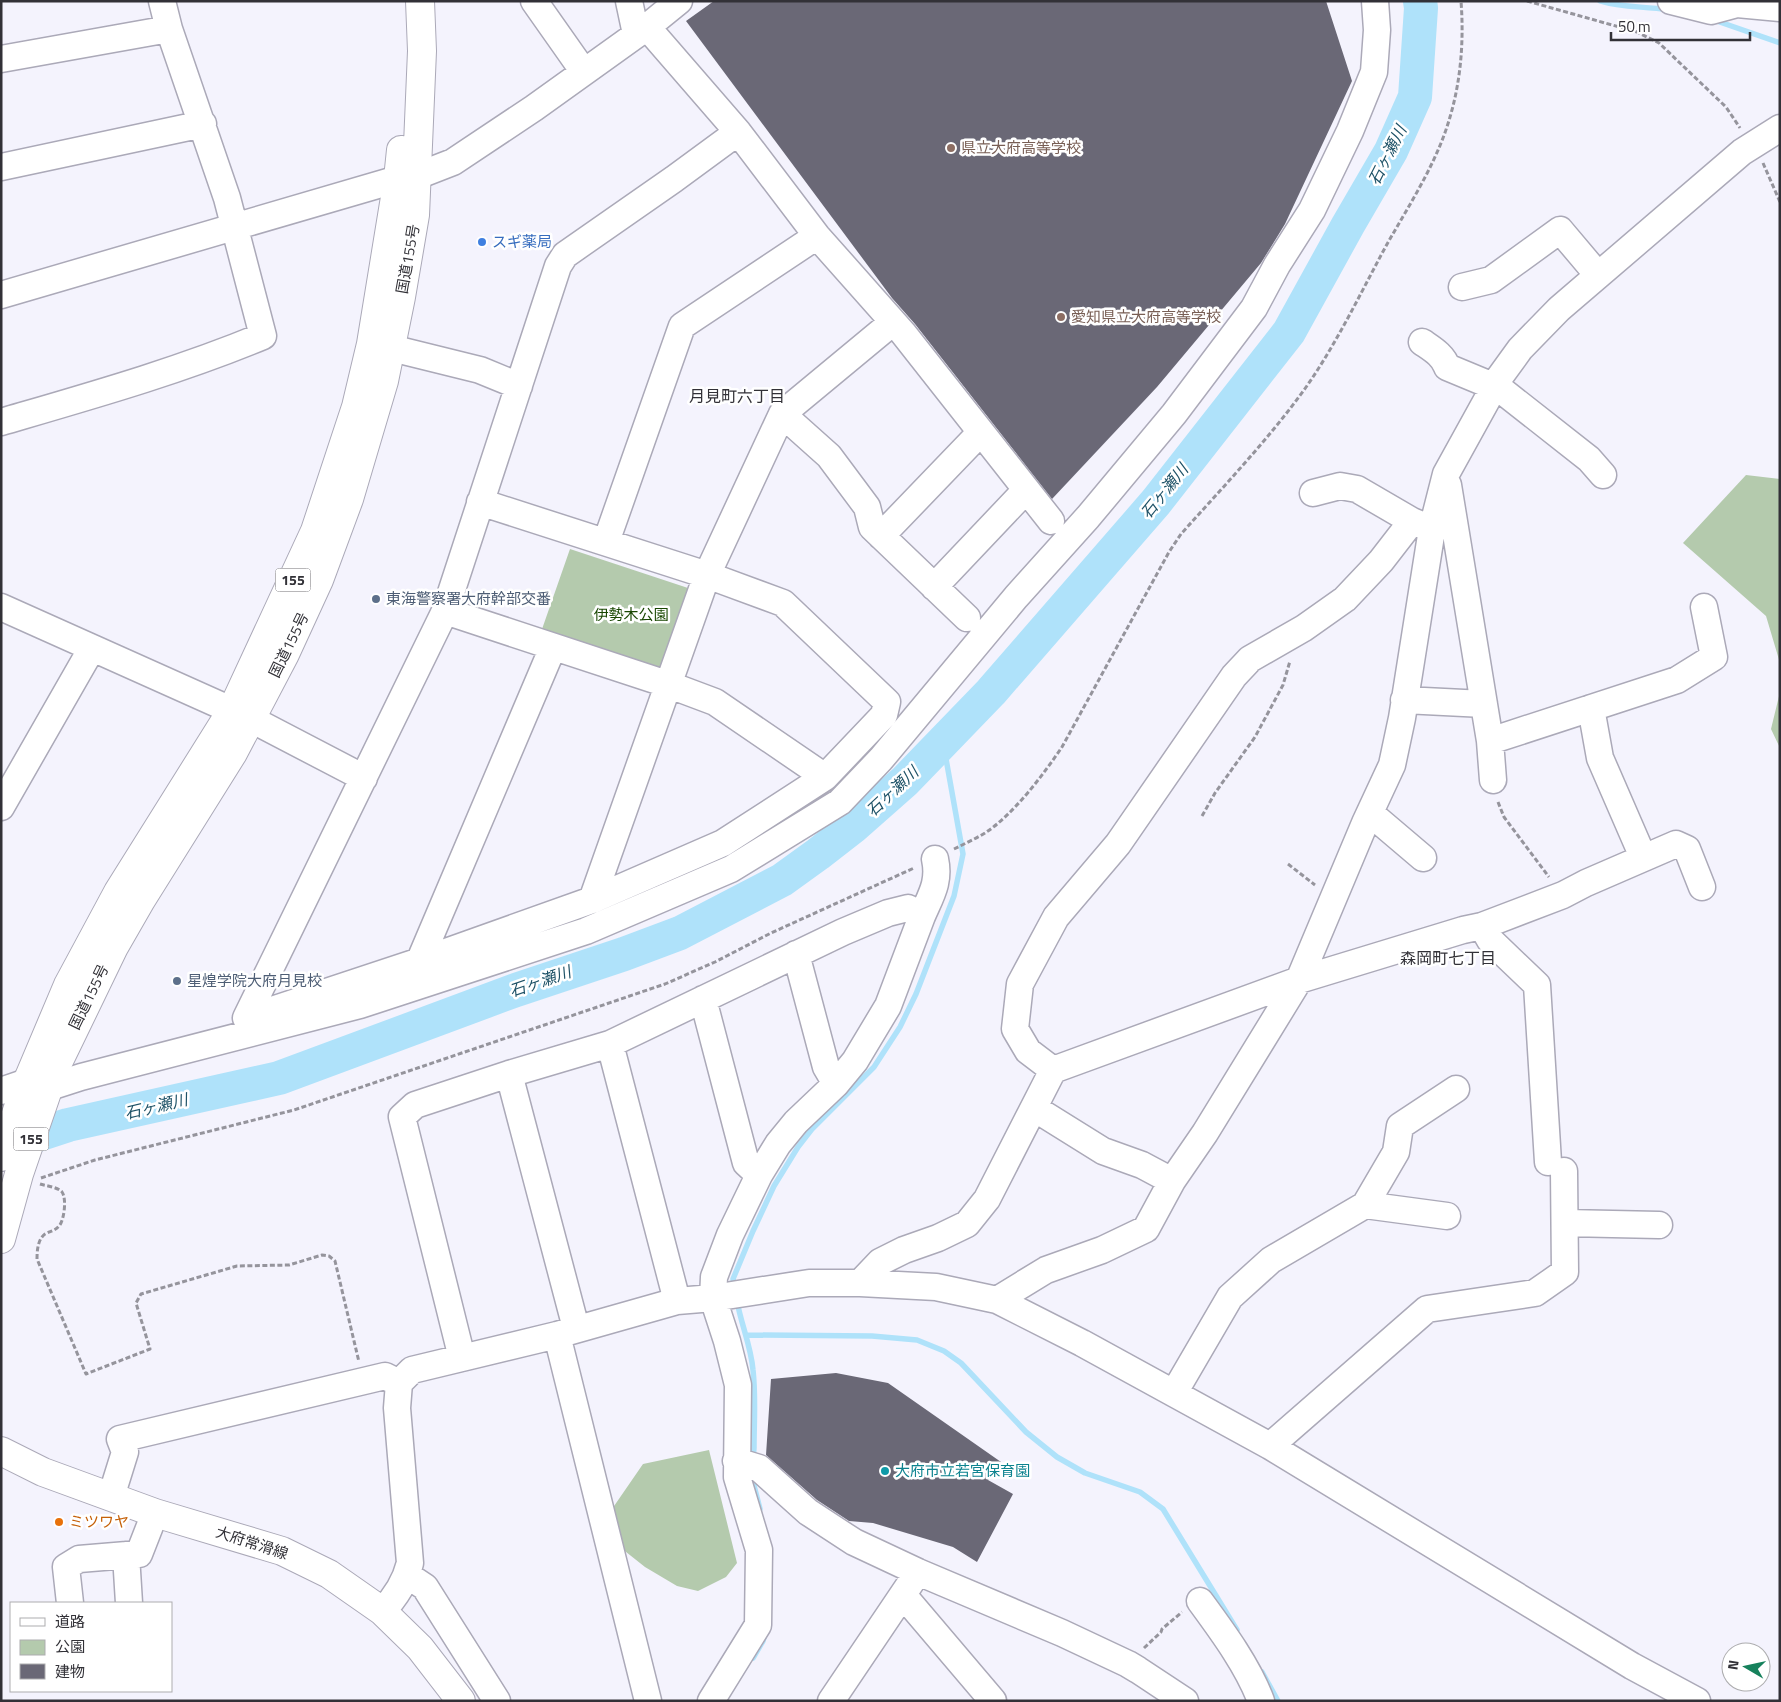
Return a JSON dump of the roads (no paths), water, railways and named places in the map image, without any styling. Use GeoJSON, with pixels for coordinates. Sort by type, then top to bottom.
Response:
{"type":"FeatureCollection","features":[{"type":"Feature","properties":{"kind":"main road","name":"国道155号"},"geometry":{"type":"LineString","coordinates":[[241,715],[285,654],[319,580],[362,458],[384,381],[402,297],[415,215],[408,177],[404,1]]}},
{"type":"Feature","properties":{"kind":"main road","name":"国道155号"},"geometry":{"type":"LineString","coordinates":[[1,1239],[10,1166],[32,1090],[141,900],[233,753],[241,715],[315,531],[356,407],[408,177],[422,51],[420,1]]}},
{"type":"Feature","properties":{"kind":"main road","name":"大府常滑線"},"geometry":{"type":"LineString","coordinates":[[1,1450],[43,1472],[155,1513],[282,1551],[328,1574],[382,1611],[420,1648],[461,1701]]}},
{"type":"Feature","properties":{"kind":"street"},"geometry":{"type":"LineString","coordinates":[[1,422],[216,356],[263,336],[227,198],[169,29],[162,1]]}},
{"type":"Feature","properties":{"kind":"street"},"geometry":{"type":"LineString","coordinates":[[534,1],[584,72]]}},
{"type":"Feature","properties":{"kind":"street"},"geometry":{"type":"LineString","coordinates":[[629,1],[642,30],[738,132],[817,236],[893,322],[1051,521]]}},
{"type":"Feature","properties":{"kind":"street"},"geometry":{"type":"LineString","coordinates":[[1,295],[408,177],[453,162],[584,72],[679,1]]}},
{"type":"Feature","properties":{"kind":"street"},"geometry":{"type":"LineString","coordinates":[[32,1090],[360,1005],[586,930],[731,869],[840,802],[882,759],[1016,597],[1174,414],[1254,308],[1277,265],[1312,210],[1350,131],[1374,72],[1377,30],[1375,1]]}},
{"type":"Feature","properties":{"kind":"street"},"geometry":{"type":"LineString","coordinates":[[1671,1],[1711,11],[1736,2],[1780,8]]}},
{"type":"Feature","properties":{"kind":"street"},"geometry":{"type":"LineString","coordinates":[[1,59],[169,29]]}},
{"type":"Feature","properties":{"kind":"street"},"geometry":{"type":"LineString","coordinates":[[1,168],[203,124]]}},
{"type":"Feature","properties":{"kind":"street"},"geometry":{"type":"LineString","coordinates":[[997,1300],[1046,1270],[1102,1250],[1146,1228],[1172,1181],[1299,980],[1392,765],[1404,700],[1422,525],[1446,474],[1494,386],[1520,349],[1559,309],[1742,152],[1780,128]]}},
{"type":"Feature","properties":{"kind":"street"},"geometry":{"type":"LineString","coordinates":[[246,1018],[445,611],[558,266],[565,254],[674,179],[738,132]]}},
{"type":"Feature","properties":{"kind":"street"},"geometry":{"type":"LineString","coordinates":[[1462,287],[1490,280],[1560,230],[1598,275]]}},
{"type":"Feature","properties":{"kind":"street"},"geometry":{"type":"LineString","coordinates":[[606,542],[682,326],[817,236]]}},
{"type":"Feature","properties":{"kind":"street"},"geometry":{"type":"LineString","coordinates":[[592,900],[707,575],[782,414],[893,322]]}},
{"type":"Feature","properties":{"kind":"street"},"geometry":{"type":"LineString","coordinates":[[1422,342],[1440,356],[1447,367],[1494,386],[1514,399],[1589,459],[1603,475]]}},
{"type":"Feature","properties":{"kind":"street"},"geometry":{"type":"LineString","coordinates":[[391,348],[480,370],[519,386]]}},
{"type":"Feature","properties":{"kind":"street"},"geometry":{"type":"LineString","coordinates":[[782,414],[829,456],[867,507],[872,527],[967,618]]}},
{"type":"Feature","properties":{"kind":"street"},"geometry":{"type":"LineString","coordinates":[[881,536],[981,432]]}},
{"type":"Feature","properties":{"kind":"street"},"geometry":{"type":"LineString","coordinates":[[1446,474],[1490,742],[1494,780]]}},
{"type":"Feature","properties":{"kind":"street"},"geometry":{"type":"LineString","coordinates":[[1313,493],[1340,486],[1357,488],[1422,525]]}},
{"type":"Feature","properties":{"kind":"street"},"geometry":{"type":"LineString","coordinates":[[934,587],[1026,490]]}},
{"type":"Feature","properties":{"kind":"street"},"geometry":{"type":"LineString","coordinates":[[32,1090],[420,960],[592,900],[723,844],[824,777],[884,715],[887,702],[783,603],[707,575],[480,502]]}},
{"type":"Feature","properties":{"kind":"street"},"geometry":{"type":"LineString","coordinates":[[1053,1070],[1028,1051],[1015,1029],[1020,984],[1056,917],[1118,844],[1234,676],[1250,659],[1304,628],[1345,598],[1381,561],[1422,525]]}},
{"type":"Feature","properties":{"kind":"street"},"geometry":{"type":"LineString","coordinates":[[1,607],[241,715],[364,778]]}},
{"type":"Feature","properties":{"kind":"street"},"geometry":{"type":"LineString","coordinates":[[1490,742],[1677,680],[1714,657],[1704,607]]}},
{"type":"Feature","properties":{"kind":"street"},"geometry":{"type":"LineString","coordinates":[[445,611],[667,684],[715,702],[824,777]]}},
{"type":"Feature","properties":{"kind":"street"},"geometry":{"type":"LineString","coordinates":[[420,960],[553,647]]}},
{"type":"Feature","properties":{"kind":"street"},"geometry":{"type":"LineString","coordinates":[[1,807],[92,648]]}},
{"type":"Feature","properties":{"kind":"street"},"geometry":{"type":"LineString","coordinates":[[1404,700],[1484,704]]}},
{"type":"Feature","properties":{"kind":"street"},"geometry":{"type":"LineString","coordinates":[[1591,708],[1600,758],[1643,857]]}},
{"type":"Feature","properties":{"kind":"street"},"geometry":{"type":"LineString","coordinates":[[1370,813],[1422,858]]}},
{"type":"Feature","properties":{"kind":"street"},"geometry":{"type":"LineString","coordinates":[[860,1283],[880,1262],[967,1224],[987,1199],[1053,1070],[1299,980],[1463,930],[1482,926],[1563,895],[1643,857],[1676,844],[1687,849],[1702,887]]}},
{"type":"Feature","properties":{"kind":"street"},"geometry":{"type":"LineString","coordinates":[[711,1701],[758,1626],[759,1550],[737,1477],[738,1385],[727,1341],[727,1295],[714,1277],[730,1235],[759,1176],[778,1144],[796,1122],[836,1084],[855,1060],[888,1006],[935,887],[938,872],[936,859]]}},
{"type":"Feature","properties":{"kind":"street"},"geometry":{"type":"LineString","coordinates":[[462,1358],[402,1117],[415,1105],[509,1074],[610,1044],[796,954],[888,913],[908,908],[922,916]]}},
{"type":"Feature","properties":{"kind":"street"},"geometry":{"type":"LineString","coordinates":[[1270,1446],[1426,1309],[1535,1293],[1565,1272],[1566,1223],[1556,1167],[1537,985],[1490,940],[1482,926]]}},
{"type":"Feature","properties":{"kind":"street"},"geometry":{"type":"LineString","coordinates":[[796,954],[826,1067],[836,1084]]}},
{"type":"Feature","properties":{"kind":"street"},"geometry":{"type":"LineString","coordinates":[[703,999],[746,1163],[759,1176]]}},
{"type":"Feature","properties":{"kind":"street"},"geometry":{"type":"LineString","coordinates":[[610,1044],[677,1301]]}},
{"type":"Feature","properties":{"kind":"street"},"geometry":{"type":"LineString","coordinates":[[509,1074],[648,1701]]}},
{"type":"Feature","properties":{"kind":"street"},"geometry":{"type":"LineString","coordinates":[[1174,1393],[1230,1297],[1271,1260],[1365,1205],[1396,1152],[1400,1126],[1456,1090]]}},
{"type":"Feature","properties":{"kind":"street"},"geometry":{"type":"LineString","coordinates":[[1034,1108],[1103,1151],[1142,1165],[1172,1181]]}},
{"type":"Feature","properties":{"kind":"street"},"geometry":{"type":"LineString","coordinates":[[1365,1205],[1447,1216]]}},
{"type":"Feature","properties":{"kind":"street"},"geometry":{"type":"LineString","coordinates":[[1566,1223],[1659,1225]]}},
{"type":"Feature","properties":{"kind":"street"},"geometry":{"type":"LineString","coordinates":[[382,1611],[396,1596],[407,1574],[410,1563],[397,1408],[399,1384],[412,1370],[677,1301],[809,1283],[860,1283],[936,1287],[997,1300],[1174,1393],[1270,1446],[1632,1666],[1697,1701]]}},
{"type":"Feature","properties":{"kind":"street"},"geometry":{"type":"LineString","coordinates":[[111,1497],[125,1452],[120,1439],[385,1376],[399,1384]]}},
{"type":"Feature","properties":{"kind":"street"},"geometry":{"type":"LineString","coordinates":[[736,1461],[759,1468],[808,1512],[854,1542],[1128,1664],[1184,1701]]}},
{"type":"Feature","properties":{"kind":"street"},"geometry":{"type":"LineString","coordinates":[[70,1602],[66,1567],[79,1559],[139,1554],[155,1513]]}},
{"type":"Feature","properties":{"kind":"street"},"geometry":{"type":"LineString","coordinates":[[126,1555],[129,1602]]}},
{"type":"Feature","properties":{"kind":"street"},"geometry":{"type":"LineString","coordinates":[[831,1701],[918,1572]]}},
{"type":"Feature","properties":{"kind":"street"},"geometry":{"type":"LineString","coordinates":[[407,1574],[425,1587],[498,1701]]}},
{"type":"Feature","properties":{"kind":"street"},"geometry":{"type":"LineString","coordinates":[[903,1594],[993,1701]]}},
{"type":"Feature","properties":{"kind":"street"},"geometry":{"type":"LineString","coordinates":[[1200,1601],[1254,1684],[1261,1701]]}},
{"type":"Feature","properties":{"kind":"waterway","name":"石ヶ瀬川"},"geometry":{"type":"LineString","coordinates":[[4,1146],[68,1125],[279,1078],[516,990],[680,933],[782,880],[854,826],[905,781],[991,692],[1156,502],[1289,332],[1391,151],[1415,97],[1420,1]]}},
{"type":"Feature","properties":{"kind":"waterway"},"geometry":{"type":"LineString","coordinates":[[1600,1],[1617,5],[1668,10]]}},
{"type":"Feature","properties":{"kind":"waterway"},"geometry":{"type":"LineString","coordinates":[[1714,20],[1780,43]]}},
{"type":"Feature","properties":{"kind":"waterway"},"geometry":{"type":"LineString","coordinates":[[735,1287],[733,1279],[753,1231],[774,1186],[798,1147],[812,1129],[874,1067],[900,1027],[916,994],[954,896],[963,854],[943,742]]}},
{"type":"Feature","properties":{"kind":"waterway"},"geometry":{"type":"LineString","coordinates":[[737,1301],[753,1370],[755,1399],[753,1460]]}},
{"type":"Feature","properties":{"kind":"waterway"},"geometry":{"type":"LineString","coordinates":[[747,1335],[872,1336],[917,1340],[944,1351],[961,1363],[1026,1432],[1057,1457],[1085,1473],[1140,1492],[1163,1509],[1237,1630]]}},
{"type":"Feature","properties":{"kind":"waterway"},"geometry":{"type":"LineString","coordinates":[[751,1474],[760,1509]]}},
{"type":"Feature","properties":{"kind":"waterway"},"geometry":{"type":"LineString","coordinates":[[753,1658],[765,1634]]}},
{"type":"Feature","properties":{"kind":"waterway"},"geometry":{"type":"LineString","coordinates":[[1262,1672],[1278,1701]]}},
{"type":"Feature","properties":{"kind":"place","name":"県立大府高等学校"},"geometry":{"type":"Point","coordinates":[951,148]}},
{"type":"Feature","properties":{"kind":"place","name":"スギ薬局"},"geometry":{"type":"Point","coordinates":[482,242]}},
{"type":"Feature","properties":{"kind":"place","name":"愛知県立大府高等学校"},"geometry":{"type":"Point","coordinates":[1061,317]}},
{"type":"Feature","properties":{"kind":"place","name":"東海警察署大府幹部交番"},"geometry":{"type":"Point","coordinates":[376,599]}},
{"type":"Feature","properties":{"kind":"place","name":"星煌学院大府月見校"},"geometry":{"type":"Point","coordinates":[177,981]}},
{"type":"Feature","properties":{"kind":"place","name":"大府市立若宮保育園"},"geometry":{"type":"Point","coordinates":[885,1471]}},
{"type":"Feature","properties":{"kind":"place","name":"ミツワヤ"},"geometry":{"type":"Point","coordinates":[59,1522]}},
{"type":"Feature","properties":{"kind":"district","name":"月見町六丁目"},"geometry":{"type":"Point","coordinates":[737,396]}},
{"type":"Feature","properties":{"kind":"district","name":"森岡町七丁目"},"geometry":{"type":"Point","coordinates":[1448,958]}},
{"type":"Feature","properties":{"kind":"park label","name":"伊勢木公園"},"geometry":{"type":"Point","coordinates":[631,615]}}]}
